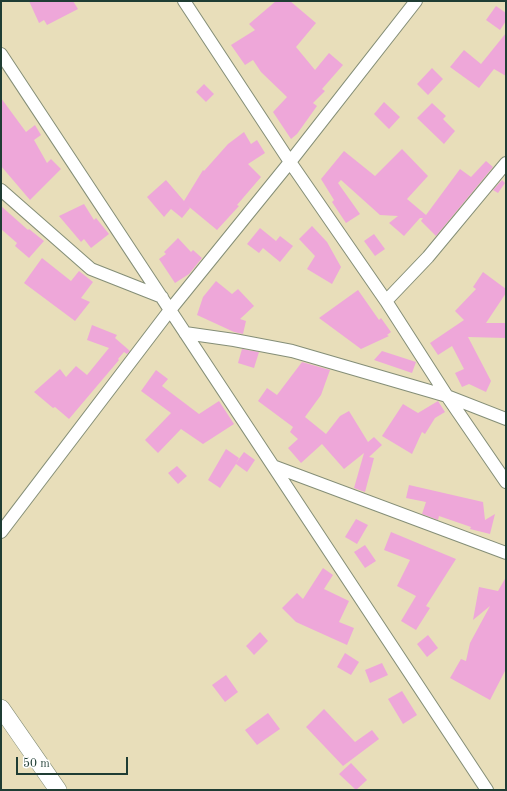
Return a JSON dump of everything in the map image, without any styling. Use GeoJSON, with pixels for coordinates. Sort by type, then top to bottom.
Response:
{"type":"FeatureCollection","features":[{"type":"Feature","properties":{"kind":"street"},"geometry":{"type":"LineString","coordinates":[[184,1],[290,162],[386,301],[447,396],[506,482]]}},
{"type":"Feature","properties":{"kind":"street"},"geometry":{"type":"LineString","coordinates":[[1,532],[170,310],[290,162],[416,1]]}},
{"type":"Feature","properties":{"kind":"street"},"geometry":{"type":"LineString","coordinates":[[1,54],[487,790]]}},
{"type":"Feature","properties":{"kind":"street"},"geometry":{"type":"LineString","coordinates":[[386,301],[428,257],[506,163]]}},
{"type":"Feature","properties":{"kind":"street"},"geometry":{"type":"LineString","coordinates":[[1,190],[91,268],[162,297]]}},
{"type":"Feature","properties":{"kind":"street"},"geometry":{"type":"LineString","coordinates":[[186,333],[292,351],[447,396],[506,419]]}},
{"type":"Feature","properties":{"kind":"street"},"geometry":{"type":"LineString","coordinates":[[273,466],[506,554]]}},
{"type":"Feature","properties":{"kind":"street"},"geometry":{"type":"LineString","coordinates":[[1,709],[58,790]]}},
{"type":"Feature","properties":{"kind":"building"},"geometry":{"type":"Polygon","coordinates":[[[29,1],[73,1],[78,9],[47,25],[44,20],[39,23],[29,1]]]}},
{"type":"Feature","properties":{"kind":"building"},"geometry":{"type":"Polygon","coordinates":[[[276,1],[290,1],[316,23],[296,47],[315,70],[329,53],[343,65],[322,89],[325,91],[313,103],[317,106],[297,134],[291,139],[273,112],[287,97],[261,72],[253,60],[245,65],[231,45],[255,30],[249,24],[276,1]]]}},
{"type":"Feature","properties":{"kind":"building"},"geometry":{"type":"Polygon","coordinates":[[[496,6],[506,13],[506,21],[500,30],[486,20],[496,6]]]}},
{"type":"Feature","properties":{"kind":"building"},"geometry":{"type":"Polygon","coordinates":[[[506,33],[506,76],[494,69],[479,88],[450,67],[464,50],[481,64],[506,33]]]}},
{"type":"Feature","properties":{"kind":"building"},"geometry":{"type":"Polygon","coordinates":[[[432,68],[443,79],[428,95],[417,84],[432,68]]]}},
{"type":"Feature","properties":{"kind":"building"},"geometry":{"type":"Polygon","coordinates":[[[204,84],[214,94],[206,102],[196,92],[204,84]]]}},
{"type":"Feature","properties":{"kind":"building"},"geometry":{"type":"Polygon","coordinates":[[[1,98],[26,132],[35,125],[41,135],[34,140],[47,163],[51,159],[61,169],[30,200],[1,166],[1,98]]]}},
{"type":"Feature","properties":{"kind":"building"},"geometry":{"type":"Polygon","coordinates":[[[384,102],[400,117],[389,129],[374,114],[384,102]]]}},
{"type":"Feature","properties":{"kind":"building"},"geometry":{"type":"Polygon","coordinates":[[[432,103],[446,116],[443,119],[455,131],[444,144],[417,118],[432,103]]]}},
{"type":"Feature","properties":{"kind":"building"},"geometry":{"type":"Polygon","coordinates":[[[244,132],[251,144],[257,140],[265,153],[248,164],[261,177],[237,205],[239,206],[217,230],[188,206],[190,208],[182,218],[171,209],[164,217],[147,197],[166,180],[184,201],[203,170],[204,171],[228,144],[244,132]]]}},
{"type":"Feature","properties":{"kind":"building"},"geometry":{"type":"Polygon","coordinates":[[[402,149],[428,176],[407,199],[426,215],[460,169],[471,177],[486,161],[493,167],[436,236],[421,221],[423,218],[420,218],[404,236],[389,223],[398,216],[380,215],[341,180],[338,183],[360,214],[346,223],[332,202],[334,200],[321,179],[344,151],[375,176],[402,149]]]}},
{"type":"Feature","properties":{"kind":"building"},"geometry":{"type":"Polygon","coordinates":[[[502,180],[505,183],[498,193],[493,190],[502,180]]]}},
{"type":"Feature","properties":{"kind":"building"},"geometry":{"type":"Polygon","coordinates":[[[84,204],[94,220],[96,218],[109,234],[91,248],[84,239],[81,242],[59,216],[84,204]]]}},
{"type":"Feature","properties":{"kind":"building"},"geometry":{"type":"Polygon","coordinates":[[[1,206],[28,230],[29,229],[44,241],[29,258],[15,246],[17,243],[1,229],[1,206]]]}},
{"type":"Feature","properties":{"kind":"building"},"geometry":{"type":"Polygon","coordinates":[[[312,226],[327,242],[341,267],[332,284],[307,269],[315,256],[299,239],[312,226]]]}},
{"type":"Feature","properties":{"kind":"building"},"geometry":{"type":"Polygon","coordinates":[[[260,228],[276,241],[280,236],[293,246],[280,262],[263,248],[259,253],[247,244],[260,228]]]}},
{"type":"Feature","properties":{"kind":"building"},"geometry":{"type":"Polygon","coordinates":[[[374,234],[385,249],[375,256],[364,241],[374,234]]]}},
{"type":"Feature","properties":{"kind":"building"},"geometry":{"type":"Polygon","coordinates":[[[178,238],[191,252],[193,250],[202,258],[189,274],[175,283],[159,259],[166,254],[164,252],[178,238]]]}},
{"type":"Feature","properties":{"kind":"building"},"geometry":{"type":"Polygon","coordinates":[[[42,258],[71,281],[79,271],[93,282],[81,298],[90,302],[75,321],[24,283],[42,258]]]}},
{"type":"Feature","properties":{"kind":"building"},"geometry":{"type":"Polygon","coordinates":[[[483,272],[506,289],[506,293],[486,323],[506,323],[506,338],[468,337],[491,381],[486,392],[469,384],[462,387],[455,373],[464,369],[452,346],[438,355],[430,343],[464,320],[455,311],[476,289],[473,287],[483,272]]]}},
{"type":"Feature","properties":{"kind":"building"},"geometry":{"type":"Polygon","coordinates":[[[216,281],[232,294],[238,289],[254,306],[240,319],[246,321],[243,334],[234,332],[197,315],[203,297],[216,281]]]}},
{"type":"Feature","properties":{"kind":"building"},"geometry":{"type":"Polygon","coordinates":[[[358,290],[379,320],[381,318],[391,332],[387,335],[389,336],[361,349],[319,318],[358,290]]]}},
{"type":"Feature","properties":{"kind":"building"},"geometry":{"type":"Polygon","coordinates":[[[92,325],[117,335],[115,338],[130,351],[127,354],[124,352],[118,359],[119,360],[69,419],[34,392],[60,369],[66,377],[76,366],[87,375],[109,348],[87,340],[92,325]]]}},
{"type":"Feature","properties":{"kind":"building"},"geometry":{"type":"Polygon","coordinates":[[[242,349],[259,352],[254,368],[238,363],[242,349]]]}},
{"type":"Feature","properties":{"kind":"building"},"geometry":{"type":"Polygon","coordinates":[[[382,351],[416,362],[412,373],[374,360],[382,351]]]}},
{"type":"Feature","properties":{"kind":"building"},"geometry":{"type":"Polygon","coordinates":[[[302,362],[330,370],[321,395],[305,417],[326,434],[340,416],[349,411],[368,442],[374,437],[382,445],[369,457],[374,458],[365,492],[354,488],[364,453],[344,469],[322,444],[301,463],[288,448],[298,439],[290,432],[293,427],[258,401],[267,388],[277,395],[302,362]]]}},
{"type":"Feature","properties":{"kind":"building"},"geometry":{"type":"Polygon","coordinates":[[[156,370],[168,379],[162,386],[199,414],[219,401],[234,424],[203,444],[181,429],[158,453],[145,440],[171,413],[141,391],[156,370]]]}},
{"type":"Feature","properties":{"kind":"building"},"geometry":{"type":"Polygon","coordinates":[[[438,401],[445,412],[435,418],[425,434],[422,432],[412,454],[382,436],[403,404],[418,413],[438,401]]]}},
{"type":"Feature","properties":{"kind":"building"},"geometry":{"type":"Polygon","coordinates":[[[226,449],[239,458],[236,463],[244,452],[255,460],[247,472],[236,464],[220,488],[208,480],[226,449]]]}},
{"type":"Feature","properties":{"kind":"building"},"geometry":{"type":"Polygon","coordinates":[[[177,466],[187,476],[178,484],[168,473],[177,466]]]}},
{"type":"Feature","properties":{"kind":"building"},"geometry":{"type":"Polygon","coordinates":[[[409,485],[483,502],[485,520],[495,514],[490,534],[470,529],[471,527],[439,516],[438,520],[422,514],[426,502],[406,498],[409,485]]]}},
{"type":"Feature","properties":{"kind":"building"},"geometry":{"type":"Polygon","coordinates":[[[356,519],[368,525],[357,544],[345,537],[356,519]]]}},
{"type":"Feature","properties":{"kind":"building"},"geometry":{"type":"Polygon","coordinates":[[[391,532],[456,559],[426,606],[430,608],[416,630],[401,621],[416,596],[397,586],[410,560],[384,550],[391,532]]]}},
{"type":"Feature","properties":{"kind":"building"},"geometry":{"type":"Polygon","coordinates":[[[365,545],[376,561],[365,568],[354,552],[365,545]]]}},
{"type":"Feature","properties":{"kind":"building"},"geometry":{"type":"Polygon","coordinates":[[[323,568],[333,575],[324,589],[349,601],[339,622],[354,628],[347,645],[296,622],[282,608],[297,593],[303,599],[323,568]]]}},
{"type":"Feature","properties":{"kind":"building"},"geometry":{"type":"Polygon","coordinates":[[[506,577],[506,669],[490,700],[450,678],[461,659],[466,661],[470,643],[490,606],[473,620],[479,587],[498,591],[506,577]]]}},
{"type":"Feature","properties":{"kind":"building"},"geometry":{"type":"Polygon","coordinates":[[[260,632],[268,641],[254,655],[246,646],[260,632]]]}},
{"type":"Feature","properties":{"kind":"building"},"geometry":{"type":"Polygon","coordinates":[[[428,635],[438,648],[427,657],[417,644],[428,635]]]}},
{"type":"Feature","properties":{"kind":"building"},"geometry":{"type":"Polygon","coordinates":[[[345,653],[359,662],[351,675],[337,667],[345,653]]]}},
{"type":"Feature","properties":{"kind":"building"},"geometry":{"type":"Polygon","coordinates":[[[382,663],[388,675],[370,683],[365,670],[382,663]]]}},
{"type":"Feature","properties":{"kind":"building"},"geometry":{"type":"Polygon","coordinates":[[[226,675],[238,692],[225,702],[212,685],[226,675]]]}},
{"type":"Feature","properties":{"kind":"building"},"geometry":{"type":"Polygon","coordinates":[[[402,691],[417,715],[403,724],[388,699],[402,691]]]}},
{"type":"Feature","properties":{"kind":"building"},"geometry":{"type":"Polygon","coordinates":[[[324,709],[355,742],[372,730],[379,739],[343,766],[306,727],[324,709]]]}},
{"type":"Feature","properties":{"kind":"building"},"geometry":{"type":"Polygon","coordinates":[[[268,713],[280,729],[257,745],[245,730],[268,713]]]}},
{"type":"Feature","properties":{"kind":"building"},"geometry":{"type":"Polygon","coordinates":[[[351,763],[367,780],[356,790],[339,774],[351,763]]]}}]}
